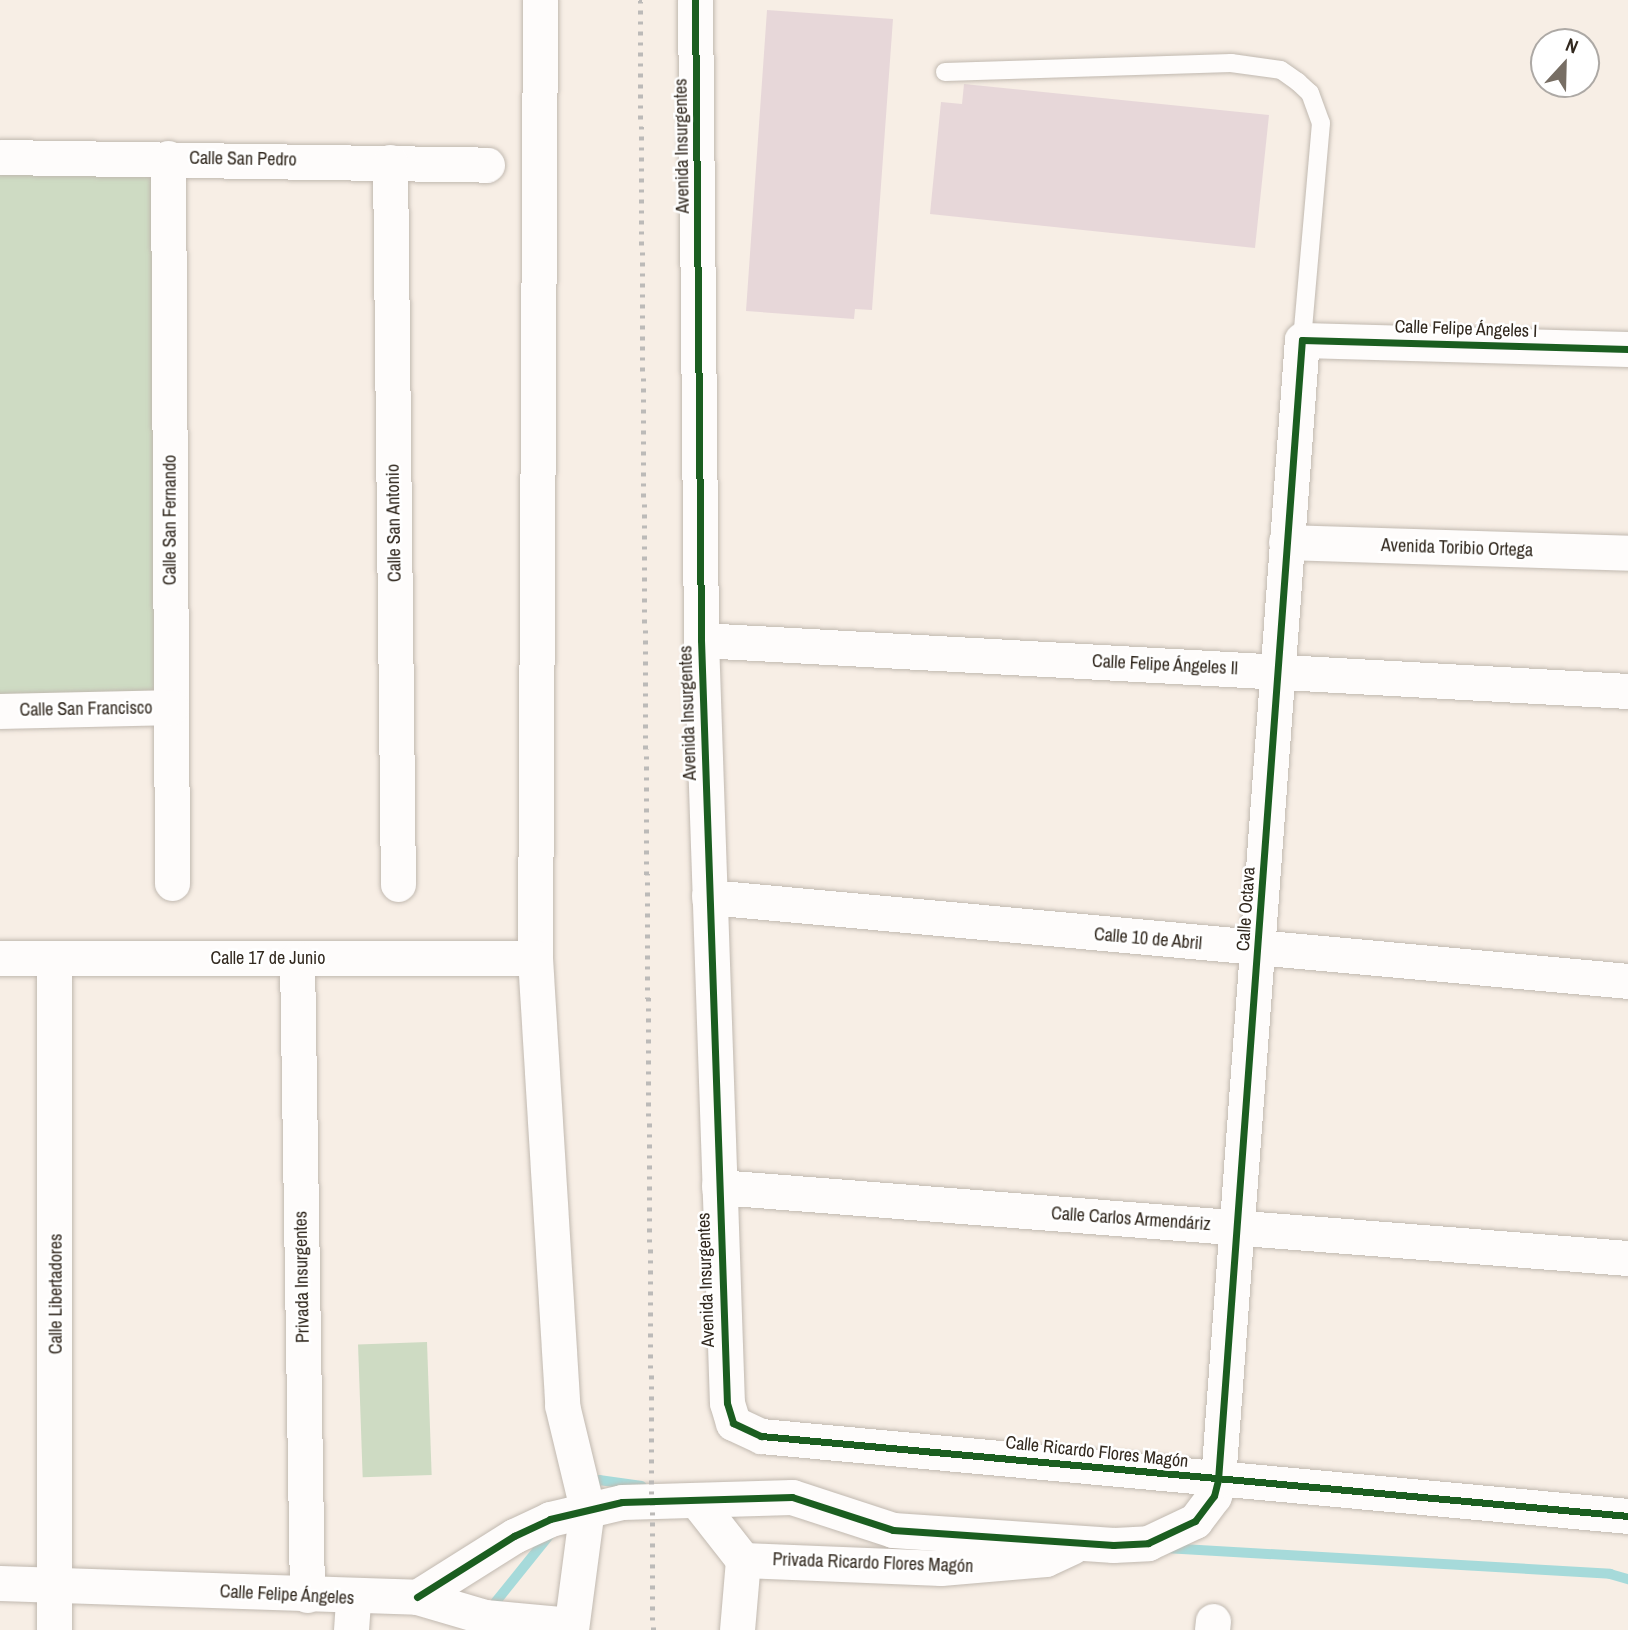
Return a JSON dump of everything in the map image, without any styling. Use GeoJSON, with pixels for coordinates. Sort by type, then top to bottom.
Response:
{"type":"FeatureCollection","features":[{"type":"Feature","properties":{"kind":"street"},"geometry":{"type":"LineString","coordinates":[[540,0],[535,958],[562,1405],[587,1508],[571,1628]]}},
{"type":"Feature","properties":{"kind":"street","name":"Avenida Insurgentes"},"geometry":{"type":"LineString","coordinates":[[695,0],[701,640],[727,1403],[733,1423]]}},
{"type":"Feature","properties":{"kind":"street","name":"Calle San Pedro"},"geometry":{"type":"LineString","coordinates":[[0,157],[487,165]]}},
{"type":"Feature","properties":{"kind":"street","name":"Calle San Fernando"},"geometry":{"type":"LineString","coordinates":[[168,158],[173,883]]}},
{"type":"Feature","properties":{"kind":"street","name":"Calle San Antonio"},"geometry":{"type":"LineString","coordinates":[[390,162],[398,884]]}},
{"type":"Feature","properties":{"kind":"street","name":"Calle Felipe Ángeles I"},"geometry":{"type":"LineString","coordinates":[[1303,340],[1628,349]]}},
{"type":"Feature","properties":{"kind":"street","name":"Calle Octava"},"geometry":{"type":"LineString","coordinates":[[1218,1480],[1303,340]]}},
{"type":"Feature","properties":{"kind":"street","name":"Avenida Toribio Ortega"},"geometry":{"type":"LineString","coordinates":[[1286,542],[1628,553]]}},
{"type":"Feature","properties":{"kind":"street","name":"Calle Felipe Ángeles Il"},"geometry":{"type":"LineString","coordinates":[[701,640],[1628,691]]}},
{"type":"Feature","properties":{"kind":"street","name":"Calle San Francisco"},"geometry":{"type":"LineString","coordinates":[[0,711],[172,707]]}},
{"type":"Feature","properties":{"kind":"street","name":"Calle 10 de Abril"},"geometry":{"type":"LineString","coordinates":[[709,897],[1259,950],[1628,981]]}},
{"type":"Feature","properties":{"kind":"street","name":"Calle 17 de Junio"},"geometry":{"type":"LineString","coordinates":[[0,958],[535,958]]}},
{"type":"Feature","properties":{"kind":"street","name":"Calle Libertadores"},"geometry":{"type":"LineString","coordinates":[[54,958],[57,1586],[54,1630]]}},
{"type":"Feature","properties":{"kind":"street","name":"Privada Insurgentes"},"geometry":{"type":"LineString","coordinates":[[297,958],[307,1595]]}},
{"type":"Feature","properties":{"kind":"street","name":"Calle Carlos Armendáriz"},"geometry":{"type":"LineString","coordinates":[[719,1187],[1628,1258]]}},
{"type":"Feature","properties":{"kind":"street","name":"Calle Ricardo Flores Magón"},"geometry":{"type":"LineString","coordinates":[[733,1423],[761,1436],[1628,1516]]}},
{"type":"Feature","properties":{"kind":"street"},"geometry":{"type":"LineString","coordinates":[[417,1597],[514,1536],[587,1508],[696,1500],[792,1497],[892,1530],[1132,1544],[1168,1535],[1206,1509],[1218,1480]]}},
{"type":"Feature","properties":{"kind":"street"},"geometry":{"type":"LineString","coordinates":[[696,1500],[743,1560],[737,1630]]}},
{"type":"Feature","properties":{"kind":"street","name":"Privada Ricardo Flores Magón"},"geometry":{"type":"LineString","coordinates":[[743,1560],[982,1566],[1046,1559],[1084,1542]]}},
{"type":"Feature","properties":{"kind":"street","name":"Calle Felipe Ángeles"},"geometry":{"type":"LineString","coordinates":[[0,1583],[307,1595],[352,1614],[417,1597],[485,1617],[571,1628]]}},
{"type":"Feature","properties":{"kind":"lane"},"geometry":{"type":"LineString","coordinates":[[945,72],[1231,63],[1281,70],[1298,82],[1310,93],[1321,123],[1303,340]]}},
{"type":"Feature","properties":{"kind":"green space"},"geometry":{"type":"Polygon","coordinates":[[[0,157],[168,157],[168,711],[0,711],[0,157]]]}},
{"type":"Feature","properties":{"kind":"green space"},"geometry":{"type":"Polygon","coordinates":[[[427,1342],[432,1475],[363,1477],[358,1344],[427,1342]]]}},
{"type":"Feature","properties":{"kind":"building"},"geometry":{"type":"Polygon","coordinates":[[[767,10],[893,19],[872,310],[855,309],[854,319],[746,311],[767,10]]]}},
{"type":"Feature","properties":{"kind":"building"},"geometry":{"type":"Polygon","coordinates":[[[964,84],[1269,115],[1255,248],[930,214],[941,102],[962,104],[964,84]]]}},
{"type":"Feature","properties":{"kind":"waterway"},"geometry":{"type":"LineString","coordinates":[[591,1489],[599,1480],[642,1486]]}},
{"type":"Feature","properties":{"kind":"waterway"},"geometry":{"type":"LineString","coordinates":[[490,1609],[551,1533]]}},
{"type":"Feature","properties":{"kind":"waterway"},"geometry":{"type":"LineString","coordinates":[[1165,1548],[1610,1574],[1628,1579]]}},
{"type":"Feature","properties":{"kind":"railway"},"geometry":{"type":"LineString","coordinates":[[640,0],[653,1630]]}},
{"type":"Feature","properties":{"kind":"cycle path"},"geometry":{"type":"LineString","coordinates":[[695,0],[701,640],[727,1403],[733,1423],[761,1436],[1628,1516]]}},
{"type":"Feature","properties":{"kind":"cycle path"},"geometry":{"type":"LineString","coordinates":[[417,1597],[514,1536],[550,1519],[622,1502],[792,1497],[893,1530],[1113,1545],[1148,1543],[1195,1521],[1214,1496],[1218,1480],[1302,340],[1628,349]]}}]}
